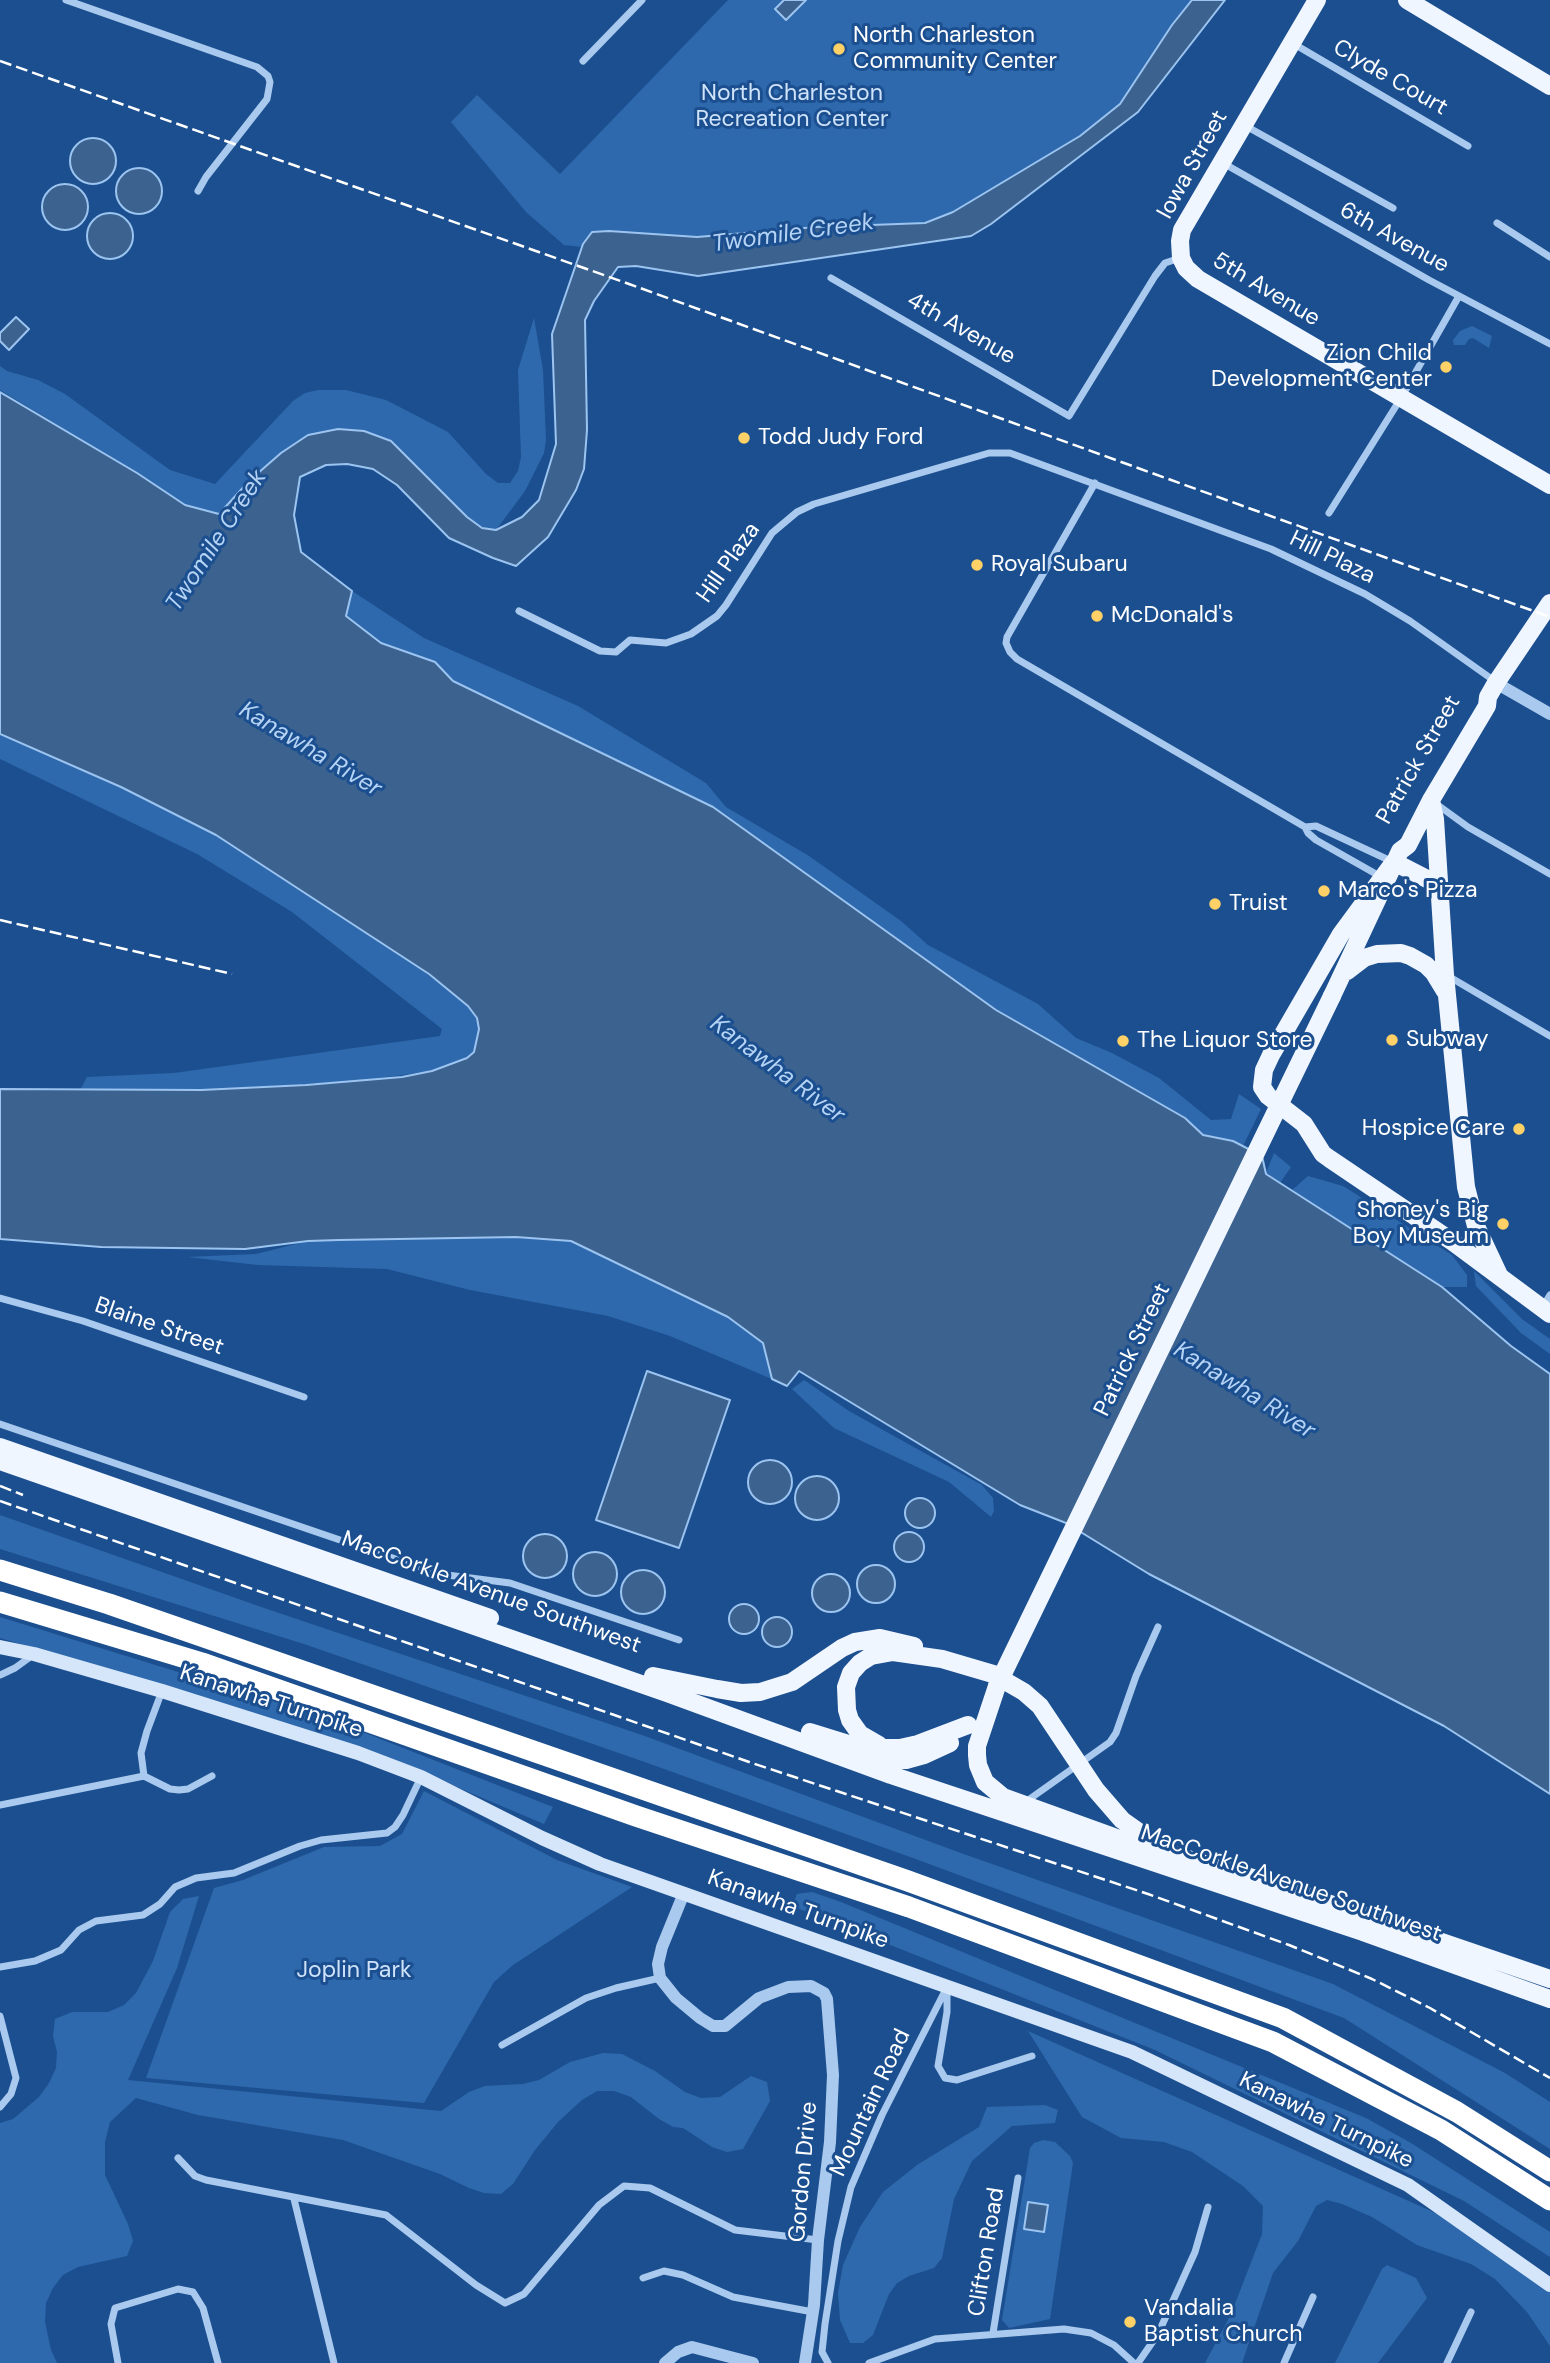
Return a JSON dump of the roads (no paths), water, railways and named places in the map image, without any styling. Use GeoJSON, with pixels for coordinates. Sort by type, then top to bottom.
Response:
{"type":"FeatureCollection","features":[{"type":"Feature","properties":{"kind":"highway"},"geometry":{"type":"LineString","coordinates":[[0,1570],[109,1604],[856,1863],[1283,2018],[1457,2112],[1550,2171]]}},
{"type":"Feature","properties":{"kind":"highway"},"geometry":{"type":"LineString","coordinates":[[0,1602],[202,1663],[636,1816],[909,1907],[1273,2042],[1441,2130],[1550,2200]]}},
{"type":"Feature","properties":{"kind":"main road","name":"Iowa Street"},"geometry":{"type":"LineString","coordinates":[[1181,258],[1182,230],[1317,0]]}},
{"type":"Feature","properties":{"kind":"main road"},"geometry":{"type":"LineString","coordinates":[[1407,0],[1550,86]]}},
{"type":"Feature","properties":{"kind":"main road","name":"5th Avenue"},"geometry":{"type":"LineString","coordinates":[[1181,258],[1186,268],[1198,279],[1550,485]]}},
{"type":"Feature","properties":{"kind":"main road","name":"Patrick Street"},"geometry":{"type":"LineString","coordinates":[[1397,857],[1399,841],[1418,804],[1479,702],[1492,690],[1550,603]]}},
{"type":"Feature","properties":{"kind":"main road","name":"Patrick Street"},"geometry":{"type":"LineString","coordinates":[[1397,857],[1408,845],[1431,800],[1488,705],[1492,690]]}},
{"type":"Feature","properties":{"kind":"main road"},"geometry":{"type":"LineString","coordinates":[[1431,800],[1442,894],[1446,975],[1466,1187],[1480,1235],[1499,1275]]}},
{"type":"Feature","properties":{"kind":"main road"},"geometry":{"type":"LineString","coordinates":[[1442,894],[1429,880],[1397,857],[1328,956],[1271,1055],[1264,1070],[1262,1087],[1268,1097],[1304,1124],[1323,1154],[1547,1306]]}},
{"type":"Feature","properties":{"kind":"main road","name":"Patrick Street"},"geometry":{"type":"LineString","coordinates":[[825,1749],[869,1760],[906,1760],[948,1745],[974,1725],[998,1686],[1342,976],[1384,879]]}},
{"type":"Feature","properties":{"kind":"main road"},"geometry":{"type":"LineString","coordinates":[[1342,976],[1363,958],[1390,952],[1401,953],[1426,965],[1448,997]]}},
{"type":"Feature","properties":{"kind":"main road"},"geometry":{"type":"LineString","coordinates":[[1452,1242],[1465,1247],[1471,1246],[1480,1235]]}},
{"type":"Feature","properties":{"kind":"main road","name":"MacCorkle Avenue Southwest"},"geometry":{"type":"LineString","coordinates":[[0,1447],[852,1745],[900,1748],[974,1725]]}},
{"type":"Feature","properties":{"kind":"main road","name":"MacCorkle Avenue Southwest"},"geometry":{"type":"LineString","coordinates":[[0,1461],[825,1749]]}},
{"type":"Feature","properties":{"kind":"main road"},"geometry":{"type":"LineString","coordinates":[[653,1676],[741,1693],[760,1692],[792,1682],[855,1642],[880,1638],[909,1643],[943,1659],[993,1674],[1024,1692],[1052,1721],[1096,1790],[1122,1820],[1146,1838],[1194,1862]]}},
{"type":"Feature","properties":{"kind":"main road","name":"Kanawha Turnpike"},"geometry":{"type":"LineString","coordinates":[[0,1647],[34,1654],[280,1727],[421,1777],[569,1852],[1132,2052],[1408,2185],[1550,2286]]}},
{"type":"Feature","properties":{"kind":"main road"},"geometry":{"type":"LineString","coordinates":[[900,1748],[869,1740],[860,1734],[850,1720],[845,1701],[851,1674],[860,1663],[882,1653],[943,1659]]}},
{"type":"Feature","properties":{"kind":"main road"},"geometry":{"type":"LineString","coordinates":[[974,1725],[982,1775],[996,1793],[1019,1811]]}},
{"type":"Feature","properties":{"kind":"main road"},"geometry":{"type":"LineString","coordinates":[[825,1749],[854,1762],[1019,1811]]}},
{"type":"Feature","properties":{"kind":"main road"},"geometry":{"type":"LineString","coordinates":[[1096,1790],[1100,1805],[1100,1839]]}},
{"type":"Feature","properties":{"kind":"main road","name":"MacCorkle Avenue Southwest"},"geometry":{"type":"LineString","coordinates":[[1019,1811],[1550,2000]]}},
{"type":"Feature","properties":{"kind":"main road","name":"MacCorkle Avenue Southwest"},"geometry":{"type":"LineString","coordinates":[[1100,1839],[1194,1862],[1360,1913],[1550,1979]]}},
{"type":"Feature","properties":{"kind":"street"},"geometry":{"type":"LineString","coordinates":[[66,0],[81,3],[257,67],[268,76],[270,82],[267,99],[198,191]]}},
{"type":"Feature","properties":{"kind":"street"},"geometry":{"type":"LineString","coordinates":[[583,61],[642,0]]}},
{"type":"Feature","properties":{"kind":"street","name":"Clyde Court"},"geometry":{"type":"LineString","coordinates":[[1293,43],[1468,146]]}},
{"type":"Feature","properties":{"kind":"street"},"geometry":{"type":"LineString","coordinates":[[1244,124],[1393,208]]}},
{"type":"Feature","properties":{"kind":"street","name":"6th Avenue"},"geometry":{"type":"LineString","coordinates":[[1221,162],[1550,344]]}},
{"type":"Feature","properties":{"kind":"street"},"geometry":{"type":"LineString","coordinates":[[1497,223],[1550,257]]}},
{"type":"Feature","properties":{"kind":"street","name":"Iowa Street"},"geometry":{"type":"LineString","coordinates":[[1069,416],[1155,276],[1165,263],[1181,258]]}},
{"type":"Feature","properties":{"kind":"street","name":"4th Avenue"},"geometry":{"type":"LineString","coordinates":[[831,278],[1069,416]]}},
{"type":"Feature","properties":{"kind":"street"},"geometry":{"type":"LineString","coordinates":[[1329,513],[1401,398],[1459,296]]}},
{"type":"Feature","properties":{"kind":"street","name":"Hill Plaza"},"geometry":{"type":"LineString","coordinates":[[519,611],[600,650],[616,652],[630,640],[666,643],[691,634],[717,616],[772,533],[787,519],[814,504],[989,453],[1010,453],[1254,541],[1365,594],[1423,629],[1492,690]]}},
{"type":"Feature","properties":{"kind":"street"},"geometry":{"type":"LineString","coordinates":[[1095,483],[1007,637],[1006,643],[1010,652],[1017,659],[1305,827],[1316,841],[1384,879]]}},
{"type":"Feature","properties":{"kind":"street"},"geometry":{"type":"LineString","coordinates":[[1492,690],[1550,714]]}},
{"type":"Feature","properties":{"kind":"street"},"geometry":{"type":"LineString","coordinates":[[1431,800],[1468,827],[1550,874]]}},
{"type":"Feature","properties":{"kind":"street"},"geometry":{"type":"LineString","coordinates":[[1305,827],[1316,826],[1397,857]]}},
{"type":"Feature","properties":{"kind":"street"},"geometry":{"type":"LineString","coordinates":[[1446,975],[1550,1035]]}},
{"type":"Feature","properties":{"kind":"street","name":"Blaine Street"},"geometry":{"type":"LineString","coordinates":[[0,1298],[83,1321],[304,1397]]}},
{"type":"Feature","properties":{"kind":"street"},"geometry":{"type":"LineString","coordinates":[[0,1424],[425,1569],[447,1575],[510,1583],[679,1640]]}},
{"type":"Feature","properties":{"kind":"street"},"geometry":{"type":"LineString","coordinates":[[1019,1811],[1102,1749],[1116,1733],[1136,1676],[1158,1627]]}},
{"type":"Feature","properties":{"kind":"street"},"geometry":{"type":"LineString","coordinates":[[0,1675],[34,1654]]}},
{"type":"Feature","properties":{"kind":"street"},"geometry":{"type":"LineString","coordinates":[[144,1776],[141,1753],[162,1691]]}},
{"type":"Feature","properties":{"kind":"street"},"geometry":{"type":"LineString","coordinates":[[0,1805],[144,1776],[170,1789],[188,1789],[212,1776]]}},
{"type":"Feature","properties":{"kind":"street"},"geometry":{"type":"LineString","coordinates":[[0,1967],[35,1961],[61,1950],[79,1930],[96,1921],[143,1915],[160,1904],[175,1887],[196,1878],[234,1873],[321,1840],[387,1833],[395,1828],[403,1815],[421,1777]]}},
{"type":"Feature","properties":{"kind":"street"},"geometry":{"type":"LineString","coordinates":[[502,2045],[586,1998],[660,1978],[658,1964],[662,1947],[684,1893]]}},
{"type":"Feature","properties":{"kind":"street","name":"Gordon Drive"},"geometry":{"type":"LineString","coordinates":[[660,1978],[676,1998],[713,2026],[725,2025],[771,1992],[804,1986],[818,1988],[827,1999],[833,2075],[830,2142],[818,2240],[813,2312],[805,2363]]}},
{"type":"Feature","properties":{"kind":"street"},"geometry":{"type":"LineString","coordinates":[[947,1986],[947,2012],[938,2066],[945,2078],[957,2080],[1032,2056]]}},
{"type":"Feature","properties":{"kind":"street","name":"Mountain Road"},"geometry":{"type":"LineString","coordinates":[[828,2363],[822,2352],[825,2324],[838,2241],[851,2187],[882,2115],[947,1986]]}},
{"type":"Feature","properties":{"kind":"street"},"geometry":{"type":"LineString","coordinates":[[0,2015],[16,2078],[11,2094],[0,2107]]}},
{"type":"Feature","properties":{"kind":"street"},"geometry":{"type":"LineString","coordinates":[[178,2158],[195,2176],[206,2180],[386,2215],[476,2285],[505,2303],[524,2294],[599,2204],[624,2186],[650,2188],[735,2230],[818,2240]]}},
{"type":"Feature","properties":{"kind":"street","name":"Clifton Road"},"geometry":{"type":"LineString","coordinates":[[993,2333],[1018,2178]]}},
{"type":"Feature","properties":{"kind":"street"},"geometry":{"type":"LineString","coordinates":[[294,2199],[334,2363]]}},
{"type":"Feature","properties":{"kind":"street"},"geometry":{"type":"LineString","coordinates":[[869,2363],[935,2339],[1064,2329],[1091,2333],[1136,2363],[1158,2334],[1190,2264],[1208,2207]]}},
{"type":"Feature","properties":{"kind":"street"},"geometry":{"type":"LineString","coordinates":[[643,2278],[664,2271],[683,2275],[733,2297],[813,2312]]}},
{"type":"Feature","properties":{"kind":"street"},"geometry":{"type":"LineString","coordinates":[[118,2363],[111,2324],[116,2308],[178,2289],[193,2292],[202,2308],[218,2363]]}},
{"type":"Feature","properties":{"kind":"street"},"geometry":{"type":"LineString","coordinates":[[1284,2363],[1313,2297]]}},
{"type":"Feature","properties":{"kind":"street"},"geometry":{"type":"LineString","coordinates":[[1447,2363],[1471,2312]]}},
{"type":"Feature","properties":{"kind":"street"},"geometry":{"type":"LineString","coordinates":[[665,2363],[678,2352],[692,2347],[753,2363]]}},
{"type":"Feature","properties":{"kind":"water"},"geometry":{"type":"Polygon","coordinates":[[[784,0],[806,0],[786,20],[775,9],[784,0]]]}},
{"type":"Feature","properties":{"kind":"water"},"geometry":{"type":"Polygon","coordinates":[[[1192,0],[1225,0],[1138,112],[991,224],[971,236],[698,276],[636,266],[618,267],[594,301],[585,320],[587,430],[584,469],[576,490],[548,537],[516,566],[449,538],[397,485],[373,469],[347,464],[326,465],[300,477],[294,515],[301,552],[352,591],[346,616],[381,643],[435,662],[453,681],[713,807],[996,1010],[1185,1118],[1203,1135],[1233,1141],[1262,1156],[1266,1174],[1442,1287],[1511,1346],[1550,1374],[1550,1794],[1444,1726],[1149,1574],[1066,1523],[1020,1505],[799,1371],[787,1386],[772,1379],[763,1343],[728,1317],[571,1241],[516,1237],[339,1240],[245,1249],[101,1247],[0,1239],[0,1089],[201,1090],[402,1077],[432,1071],[467,1058],[474,1052],[479,1029],[477,1018],[468,1006],[429,974],[216,835],[121,787],[0,734],[0,392],[137,473],[185,505],[219,514],[249,481],[281,453],[308,435],[338,429],[364,431],[391,441],[467,517],[482,528],[496,530],[522,517],[539,500],[556,444],[552,334],[583,244],[592,232],[697,237],[817,227],[925,223],[953,212],[1080,136],[1120,104],[1172,25],[1192,0]]]}},
{"type":"Feature","properties":{"kind":"water"},"geometry":{"type":"Polygon","coordinates":[[[93,138],[109,145],[116,161],[109,177],[93,184],[77,177],[70,161],[77,145],[93,138]]]}},
{"type":"Feature","properties":{"kind":"water"},"geometry":{"type":"Polygon","coordinates":[[[139,168],[155,175],[162,191],[155,207],[139,214],[123,207],[116,191],[123,175],[139,168]]]}},
{"type":"Feature","properties":{"kind":"water"},"geometry":{"type":"Polygon","coordinates":[[[65,184],[81,191],[88,207],[81,223],[65,230],[49,223],[42,207],[49,191],[65,184]]]}},
{"type":"Feature","properties":{"kind":"water"},"geometry":{"type":"Polygon","coordinates":[[[110,213],[126,220],[133,236],[126,252],[110,259],[94,252],[87,236],[94,220],[110,213]]]}},
{"type":"Feature","properties":{"kind":"water"},"geometry":{"type":"Polygon","coordinates":[[[16,317],[29,329],[9,350],[0,341],[0,333],[16,317]]]}},
{"type":"Feature","properties":{"kind":"water"},"geometry":{"type":"Polygon","coordinates":[[[647,1371],[730,1400],[679,1548],[596,1520],[647,1371]]]}},
{"type":"Feature","properties":{"kind":"water"},"geometry":{"type":"Polygon","coordinates":[[[770,1460],[779,1461],[786,1466],[791,1473],[791,1491],[786,1498],[779,1503],[770,1504],[761,1503],[754,1498],[749,1491],[748,1482],[749,1473],[754,1466],[761,1461],[770,1460]]]}},
{"type":"Feature","properties":{"kind":"water"},"geometry":{"type":"Polygon","coordinates":[[[817,1476],[826,1477],[833,1482],[838,1489],[838,1507],[833,1514],[826,1519],[817,1520],[808,1519],[801,1514],[796,1507],[795,1498],[796,1489],[801,1482],[808,1477],[817,1476]]]}},
{"type":"Feature","properties":{"kind":"water"},"geometry":{"type":"Polygon","coordinates":[[[920,1498],[931,1502],[935,1513],[931,1524],[920,1528],[909,1524],[905,1513],[909,1502],[920,1498]]]}},
{"type":"Feature","properties":{"kind":"water"},"geometry":{"type":"Polygon","coordinates":[[[909,1532],[920,1536],[924,1547],[920,1558],[909,1562],[898,1558],[894,1547],[898,1536],[909,1532]]]}},
{"type":"Feature","properties":{"kind":"water"},"geometry":{"type":"Polygon","coordinates":[[[545,1534],[554,1535],[561,1540],[566,1547],[566,1565],[561,1572],[554,1577],[545,1578],[536,1577],[529,1572],[524,1565],[523,1556],[524,1547],[529,1540],[536,1535],[545,1534]]]}},
{"type":"Feature","properties":{"kind":"water"},"geometry":{"type":"Polygon","coordinates":[[[595,1552],[604,1553],[611,1558],[616,1565],[616,1583],[611,1590],[604,1595],[595,1596],[586,1595],[579,1590],[574,1583],[573,1574],[574,1565],[579,1558],[586,1553],[595,1552]]]}},
{"type":"Feature","properties":{"kind":"water"},"geometry":{"type":"Polygon","coordinates":[[[876,1565],[890,1570],[895,1584],[890,1598],[876,1603],[862,1598],[857,1584],[862,1570],[876,1565]]]}},
{"type":"Feature","properties":{"kind":"water"},"geometry":{"type":"Polygon","coordinates":[[[643,1570],[652,1571],[659,1576],[664,1583],[664,1601],[659,1608],[652,1613],[643,1614],[634,1613],[627,1608],[622,1601],[621,1592],[622,1583],[627,1576],[634,1571],[643,1570]]]}},
{"type":"Feature","properties":{"kind":"water"},"geometry":{"type":"Polygon","coordinates":[[[831,1574],[845,1579],[850,1593],[845,1607],[831,1612],[817,1607],[812,1593],[817,1579],[831,1574]]]}},
{"type":"Feature","properties":{"kind":"water"},"geometry":{"type":"Polygon","coordinates":[[[744,1604],[755,1608],[759,1619],[755,1630],[744,1634],[733,1630],[729,1619],[733,1608],[744,1604]]]}},
{"type":"Feature","properties":{"kind":"water"},"geometry":{"type":"Polygon","coordinates":[[[777,1617],[788,1621],[792,1632],[788,1643],[777,1647],[766,1643],[762,1632],[766,1621],[777,1617]]]}},
{"type":"Feature","properties":{"kind":"water"},"geometry":{"type":"Polygon","coordinates":[[[1028,2202],[1048,2205],[1044,2232],[1024,2229],[1028,2202]]]}},
{"type":"Feature","properties":{"kind":"railway"},"geometry":{"type":"LineString","coordinates":[[0,61],[629,284],[1550,617]]}},
{"type":"Feature","properties":{"kind":"railway"},"geometry":{"type":"LineString","coordinates":[[0,920],[232,974]]}},
{"type":"Feature","properties":{"kind":"railway"},"geometry":{"type":"LineString","coordinates":[[0,1486],[23,1495]]}},
{"type":"Feature","properties":{"kind":"railway"},"geometry":{"type":"LineString","coordinates":[[0,1501],[752,1763],[1148,1894],[1289,1945],[1372,1979],[1430,2008],[1550,2078]]}},
{"type":"Feature","properties":{"kind":"place","name":"North Charleston Community Center"},"geometry":{"type":"Point","coordinates":[839,49]}},
{"type":"Feature","properties":{"kind":"place","name":"Zion Child Development Center"},"geometry":{"type":"Point","coordinates":[1446,367]}},
{"type":"Feature","properties":{"kind":"place","name":"Todd Judy Ford"},"geometry":{"type":"Point","coordinates":[744,438]}},
{"type":"Feature","properties":{"kind":"place","name":"Royal Subaru"},"geometry":{"type":"Point","coordinates":[977,565]}},
{"type":"Feature","properties":{"kind":"place","name":"McDonald's"},"geometry":{"type":"Point","coordinates":[1097,616]}},
{"type":"Feature","properties":{"kind":"place","name":"Marco's Pizza"},"geometry":{"type":"Point","coordinates":[1324,891]}},
{"type":"Feature","properties":{"kind":"place","name":"Truist"},"geometry":{"type":"Point","coordinates":[1215,904]}},
{"type":"Feature","properties":{"kind":"place","name":"Subway"},"geometry":{"type":"Point","coordinates":[1392,1040]}},
{"type":"Feature","properties":{"kind":"place","name":"The Liquor Store"},"geometry":{"type":"Point","coordinates":[1123,1041]}},
{"type":"Feature","properties":{"kind":"place","name":"Hospice Care"},"geometry":{"type":"Point","coordinates":[1519,1129]}},
{"type":"Feature","properties":{"kind":"place","name":"Shoney's Big Boy Museum"},"geometry":{"type":"Point","coordinates":[1503,1224]}},
{"type":"Feature","properties":{"kind":"place","name":"Vandalia Baptist Church"},"geometry":{"type":"Point","coordinates":[1130,2322]}},
{"type":"Feature","properties":{"kind":"park label","name":"North Charleston Recreation Center"},"geometry":{"type":"Point","coordinates":[792,107]}},
{"type":"Feature","properties":{"kind":"park label","name":"Joplin Park"},"geometry":{"type":"Point","coordinates":[354,1971]}},
{"type":"Feature","properties":{"kind":"water label","name":"Twomile Creek"},"geometry":{"type":"Point","coordinates":[793,234]}},
{"type":"Feature","properties":{"kind":"water label","name":"Twomile Creek"},"geometry":{"type":"Point","coordinates":[217,541]}},
{"type":"Feature","properties":{"kind":"water label","name":"Kanawha River"},"geometry":{"type":"Point","coordinates":[310,750]}},
{"type":"Feature","properties":{"kind":"water label","name":"Kanawha River"},"geometry":{"type":"Point","coordinates":[777,1070]}},
{"type":"Feature","properties":{"kind":"water label","name":"Kanawha River"},"geometry":{"type":"Point","coordinates":[1244,1391]}}]}
